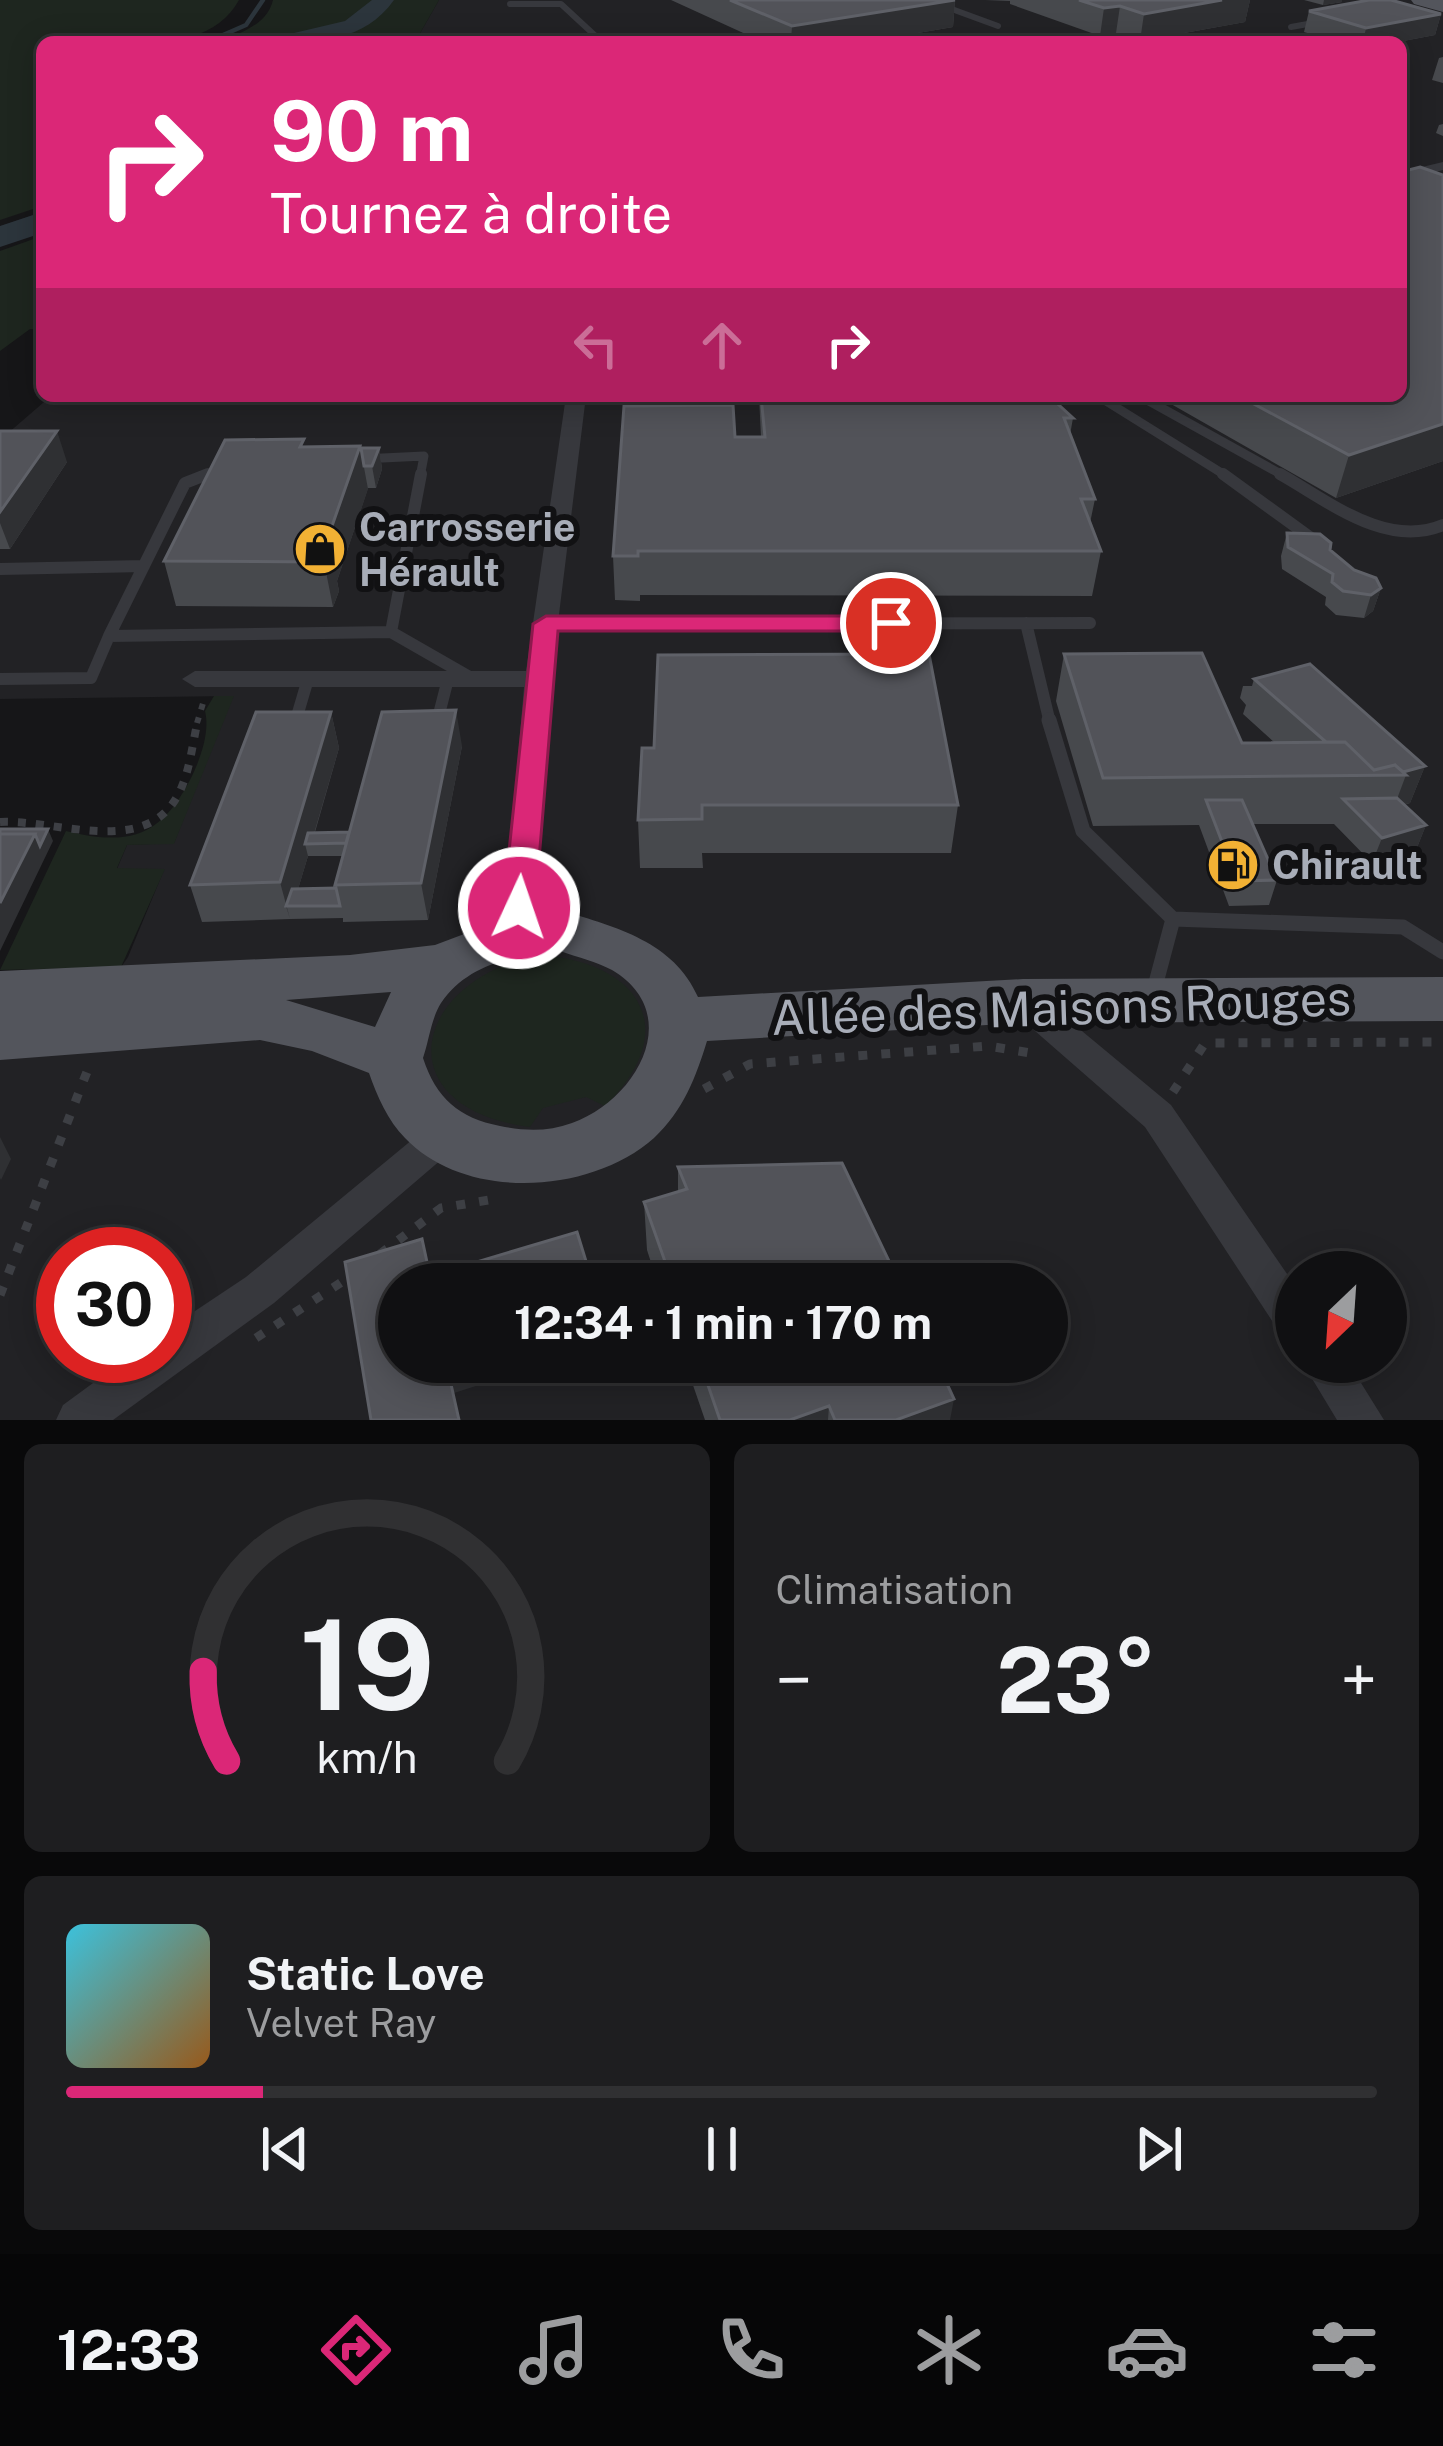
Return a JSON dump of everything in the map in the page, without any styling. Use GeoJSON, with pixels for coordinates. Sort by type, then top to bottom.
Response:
{"type":"FeatureCollection","features":[{"type":"Feature","properties":{"kind":"main road"},"geometry":{"type":"LineString","coordinates":[[1420,0],[1443,6]]}},
{"type":"Feature","properties":{"kind":"main road"},"geometry":{"type":"LineString","coordinates":[[563,931],[605,939],[641,958],[667,986],[680,1021],[678,1058],[660,1094],[628,1126],[584,1148],[535,1158],[502,1155],[443,1136],[416,1113],[400,1084],[394,1058],[419,991],[446,964],[480,945],[519,933],[563,931]]}},
{"type":"Feature","properties":{"kind":"main road"},"geometry":{"type":"LineString","coordinates":[[0,993],[350,976],[446,964]]}},
{"type":"Feature","properties":{"kind":"main road","name":"Allée des Maisons Rouges"},"geometry":{"type":"LineString","coordinates":[[680,1021],[1023,1001],[1443,1000]]}},
{"type":"Feature","properties":{"kind":"main road"},"geometry":{"type":"LineString","coordinates":[[0,1037],[260,1018],[318,1029],[394,1058]]}},
{"type":"Feature","properties":{"kind":"street"},"geometry":{"type":"LineString","coordinates":[[1407,175],[1443,166]]}},
{"type":"Feature","properties":{"kind":"street"},"geometry":{"type":"LineString","coordinates":[[519,933],[538,679],[575,402]]}},
{"type":"Feature","properties":{"kind":"street"},"geometry":{"type":"LineString","coordinates":[[204,679],[538,679]]}},
{"type":"Feature","properties":{"kind":"street"},"geometry":{"type":"LineString","coordinates":[[1023,1001],[1158,1116],[1275,1291]]}},
{"type":"Feature","properties":{"kind":"street"},"geometry":{"type":"LineString","coordinates":[[192,1337],[260,1291],[443,1136]]}},
{"type":"Feature","properties":{"kind":"street"},"geometry":{"type":"LineString","coordinates":[[78,1420],[128,1383]]}},
{"type":"Feature","properties":{"kind":"street"},"geometry":{"type":"LineString","coordinates":[[1337,1383],[1362,1420]]}},
{"type":"Feature","properties":{"kind":"lane"},"geometry":{"type":"LineString","coordinates":[[927,0],[998,26]]}},
{"type":"Feature","properties":{"kind":"lane"},"geometry":{"type":"LineString","coordinates":[[1434,0],[1443,6]]}},
{"type":"Feature","properties":{"kind":"lane"},"geometry":{"type":"LineString","coordinates":[[510,4],[561,4],[596,36]]}},
{"type":"Feature","properties":{"kind":"lane"},"geometry":{"type":"LineString","coordinates":[[919,9],[941,5]]}},
{"type":"Feature","properties":{"kind":"lane"},"geometry":{"type":"LineString","coordinates":[[1291,27],[1334,20]]}},
{"type":"Feature","properties":{"kind":"lane"},"geometry":{"type":"LineString","coordinates":[[1108,402],[1261,497],[1324,548]]}},
{"type":"Feature","properties":{"kind":"lane"},"geometry":{"type":"LineString","coordinates":[[1151,402],[1379,530],[1431,530],[1443,525]]}},
{"type":"Feature","properties":{"kind":"lane"},"geometry":{"type":"LineString","coordinates":[[354,459],[424,456],[391,632]]}},
{"type":"Feature","properties":{"kind":"lane"},"geometry":{"type":"LineString","coordinates":[[0,679],[91,678],[185,483],[236,463]]}},
{"type":"Feature","properties":{"kind":"lane"},"geometry":{"type":"LineString","coordinates":[[0,569],[144,566]]}},
{"type":"Feature","properties":{"kind":"lane"},"geometry":{"type":"LineString","coordinates":[[1026,623],[1060,769],[1083,831],[1173,919],[1403,927],[1443,952]]}},
{"type":"Feature","properties":{"kind":"lane"},"geometry":{"type":"LineString","coordinates":[[546,624],[1090,623]]}},
{"type":"Feature","properties":{"kind":"lane"},"geometry":{"type":"LineString","coordinates":[[109,635],[391,632],[460,679],[437,722]]}},
{"type":"Feature","properties":{"kind":"lane"},"geometry":{"type":"LineString","coordinates":[[294,728],[308,679]]}},
{"type":"Feature","properties":{"kind":"lane"},"geometry":{"type":"LineString","coordinates":[[1152,1000],[1173,919]]}},
{"type":"Feature","properties":{"kind":"path"},"geometry":{"type":"LineString","coordinates":[[0,822],[108,831],[142,826],[174,803],[204,679]]}},
{"type":"Feature","properties":{"kind":"path"},"geometry":{"type":"LineString","coordinates":[[0,1295],[104,1028]]}},
{"type":"Feature","properties":{"kind":"path"},"geometry":{"type":"LineString","coordinates":[[1158,1116],[1204,1043],[1443,1042]]}},
{"type":"Feature","properties":{"kind":"path"},"geometry":{"type":"LineString","coordinates":[[700,1091],[750,1064],[988,1046],[1042,1055]]}},
{"type":"Feature","properties":{"kind":"path"},"geometry":{"type":"LineString","coordinates":[[375,1258],[441,1208],[510,1196]]}},
{"type":"Feature","properties":{"kind":"path"},"geometry":{"type":"LineString","coordinates":[[250,1342],[359,1270]]}},
{"type":"Feature","properties":{"kind":"shaded area"},"geometry":{"type":"Polygon","coordinates":[[[0,0],[239,0],[223,20],[193,36],[36,36],[36,208],[0,220],[0,0]]]}},
{"type":"Feature","properties":{"kind":"shaded area"},"geometry":{"type":"Polygon","coordinates":[[[273,0],[439,0],[418,36],[234,36],[260,21],[273,0]]]}},
{"type":"Feature","properties":{"kind":"shaded area"},"geometry":{"type":"Polygon","coordinates":[[[439,0],[1443,0],[1443,1420],[0,1420],[0,1053],[67,1048],[128,957],[164,870],[117,869],[127,845],[174,843],[232,696],[0,699],[0,440],[44,402],[1407,402],[1407,36],[418,36],[439,0]]]}},
{"type":"Feature","properties":{"kind":"shaded area"},"geometry":{"type":"Polygon","coordinates":[[[36,238],[36,329],[0,351],[0,251],[36,238]]]}},
{"type":"Feature","properties":{"kind":"shaded area"},"geometry":{"type":"Polygon","coordinates":[[[214,696],[234,696],[174,844],[127,845],[117,868],[165,869],[121,967],[0,970],[66,831],[127,836],[156,824],[169,812],[199,761],[205,711],[214,696]]]}},
{"type":"Feature","properties":{"kind":"shaded area"},"geometry":{"type":"Polygon","coordinates":[[[538,955],[602,970],[624,985],[639,1004],[645,1026],[642,1051],[629,1078],[605,1106],[586,1097],[543,1108],[530,1127],[483,1115],[452,1096],[435,1071],[432,1044],[441,1016],[462,991],[495,969],[538,955]]]}},
{"type":"Feature","properties":{"kind":"building"},"geometry":{"type":"Polygon","coordinates":[[[730,0],[955,0],[792,26],[730,0]]]}},
{"type":"Feature","properties":{"kind":"building"},"geometry":{"type":"Polygon","coordinates":[[[1079,0],[1222,0],[1144,14],[1079,0]]]}},
{"type":"Feature","properties":{"kind":"building"},"geometry":{"type":"Polygon","coordinates":[[[1391,0],[1441,14],[1366,28],[1309,11],[1391,0]]]}},
{"type":"Feature","properties":{"kind":"building"},"geometry":{"type":"Polygon","coordinates":[[[1420,167],[1443,175],[1443,424],[1349,455],[1250,402],[1407,402],[1407,170],[1420,167]]]}},
{"type":"Feature","properties":{"kind":"building"},"geometry":{"type":"Polygon","coordinates":[[[762,402],[1056,402],[1073,418],[1064,418],[1095,499],[1081,499],[1101,551],[638,551],[638,556],[613,556],[624,406],[733,405],[735,437],[765,437],[762,402]]]}},
{"type":"Feature","properties":{"kind":"building"},"geometry":{"type":"Polygon","coordinates":[[[0,431],[57,431],[0,512],[0,431]]]}},
{"type":"Feature","properties":{"kind":"building"},"geometry":{"type":"Polygon","coordinates":[[[304,439],[300,447],[360,446],[325,546],[330,546],[324,562],[164,561],[225,440],[304,439]]]}},
{"type":"Feature","properties":{"kind":"building"},"geometry":{"type":"Polygon","coordinates":[[[361,448],[379,448],[372,466],[364,466],[361,448]]]}},
{"type":"Feature","properties":{"kind":"building"},"geometry":{"type":"Polygon","coordinates":[[[1287,533],[1320,534],[1331,543],[1330,550],[1354,570],[1376,578],[1381,588],[1371,595],[1343,591],[1332,582],[1333,574],[1288,547],[1287,533]]]}},
{"type":"Feature","properties":{"kind":"building"},"geometry":{"type":"Polygon","coordinates":[[[1202,653],[1242,743],[1345,742],[1374,770],[1395,765],[1406,775],[1103,778],[1064,654],[1202,653]]]}},
{"type":"Feature","properties":{"kind":"building"},"geometry":{"type":"Polygon","coordinates":[[[929,654],[958,805],[702,805],[702,819],[638,820],[642,748],[654,748],[658,655],[929,654]]]}},
{"type":"Feature","properties":{"kind":"building"},"geometry":{"type":"Polygon","coordinates":[[[1310,664],[1425,766],[1403,772],[1395,765],[1374,770],[1345,742],[1326,742],[1254,679],[1310,664]]]}},
{"type":"Feature","properties":{"kind":"building"},"geometry":{"type":"Polygon","coordinates":[[[456,710],[421,883],[335,885],[382,712],[456,710]]]}},
{"type":"Feature","properties":{"kind":"building"},"geometry":{"type":"Polygon","coordinates":[[[256,712],[331,712],[280,882],[190,885],[256,712]]]}},
{"type":"Feature","properties":{"kind":"building"},"geometry":{"type":"Polygon","coordinates":[[[1397,798],[1426,825],[1382,838],[1343,799],[1397,798]]]}},
{"type":"Feature","properties":{"kind":"building"},"geometry":{"type":"Polygon","coordinates":[[[1206,800],[1242,800],[1277,880],[1237,881],[1206,800]]]}},
{"type":"Feature","properties":{"kind":"building"},"geometry":{"type":"Polygon","coordinates":[[[0,829],[48,829],[40,846],[35,834],[0,834],[0,829]]]}},
{"type":"Feature","properties":{"kind":"building"},"geometry":{"type":"Polygon","coordinates":[[[349,832],[346,843],[305,844],[308,833],[349,832]]]}},
{"type":"Feature","properties":{"kind":"building"},"geometry":{"type":"Polygon","coordinates":[[[0,834],[35,834],[0,903],[0,834]]]}},
{"type":"Feature","properties":{"kind":"building"},"geometry":{"type":"Polygon","coordinates":[[[336,888],[340,906],[286,906],[292,889],[336,888]]]}},
{"type":"Feature","properties":{"kind":"building"},"geometry":{"type":"Polygon","coordinates":[[[842,1163],[890,1263],[666,1263],[644,1202],[687,1189],[678,1167],[842,1163]]]}},
{"type":"Feature","properties":{"kind":"building"},"geometry":{"type":"Polygon","coordinates":[[[577,1232],[587,1263],[473,1263],[577,1232]]]}},
{"type":"Feature","properties":{"kind":"building"},"geometry":{"type":"Polygon","coordinates":[[[422,1239],[427,1263],[378,1263],[378,1383],[451,1383],[459,1420],[371,1420],[345,1262],[422,1239]]]}},
{"type":"Feature","properties":{"kind":"building"},"geometry":{"type":"Polygon","coordinates":[[[707,1383],[947,1383],[954,1399],[896,1420],[835,1420],[829,1406],[790,1420],[720,1420],[707,1383]]]}},
{"type":"Feature","properties":{"kind":"waterway"},"geometry":{"type":"LineString","coordinates":[[221,36],[246,25],[263,0]]}},
{"type":"Feature","properties":{"kind":"waterway"},"geometry":{"type":"LineString","coordinates":[[320,36],[353,26],[383,0]]}},
{"type":"Feature","properties":{"kind":"waterway"},"geometry":{"type":"LineString","coordinates":[[0,237],[36,224]]}},
{"type":"Feature","properties":{"kind":"place","name":"Carrosserie Hérault"},"geometry":{"type":"Point","coordinates":[320,549]}},
{"type":"Feature","properties":{"kind":"place","name":"Chirault"},"geometry":{"type":"Point","coordinates":[1233,865]}},
{"type":"Feature","properties":{"kind":"route"},"geometry":{"type":"LineString","coordinates":[[519,908],[546,624],[891,623]]}}]}
